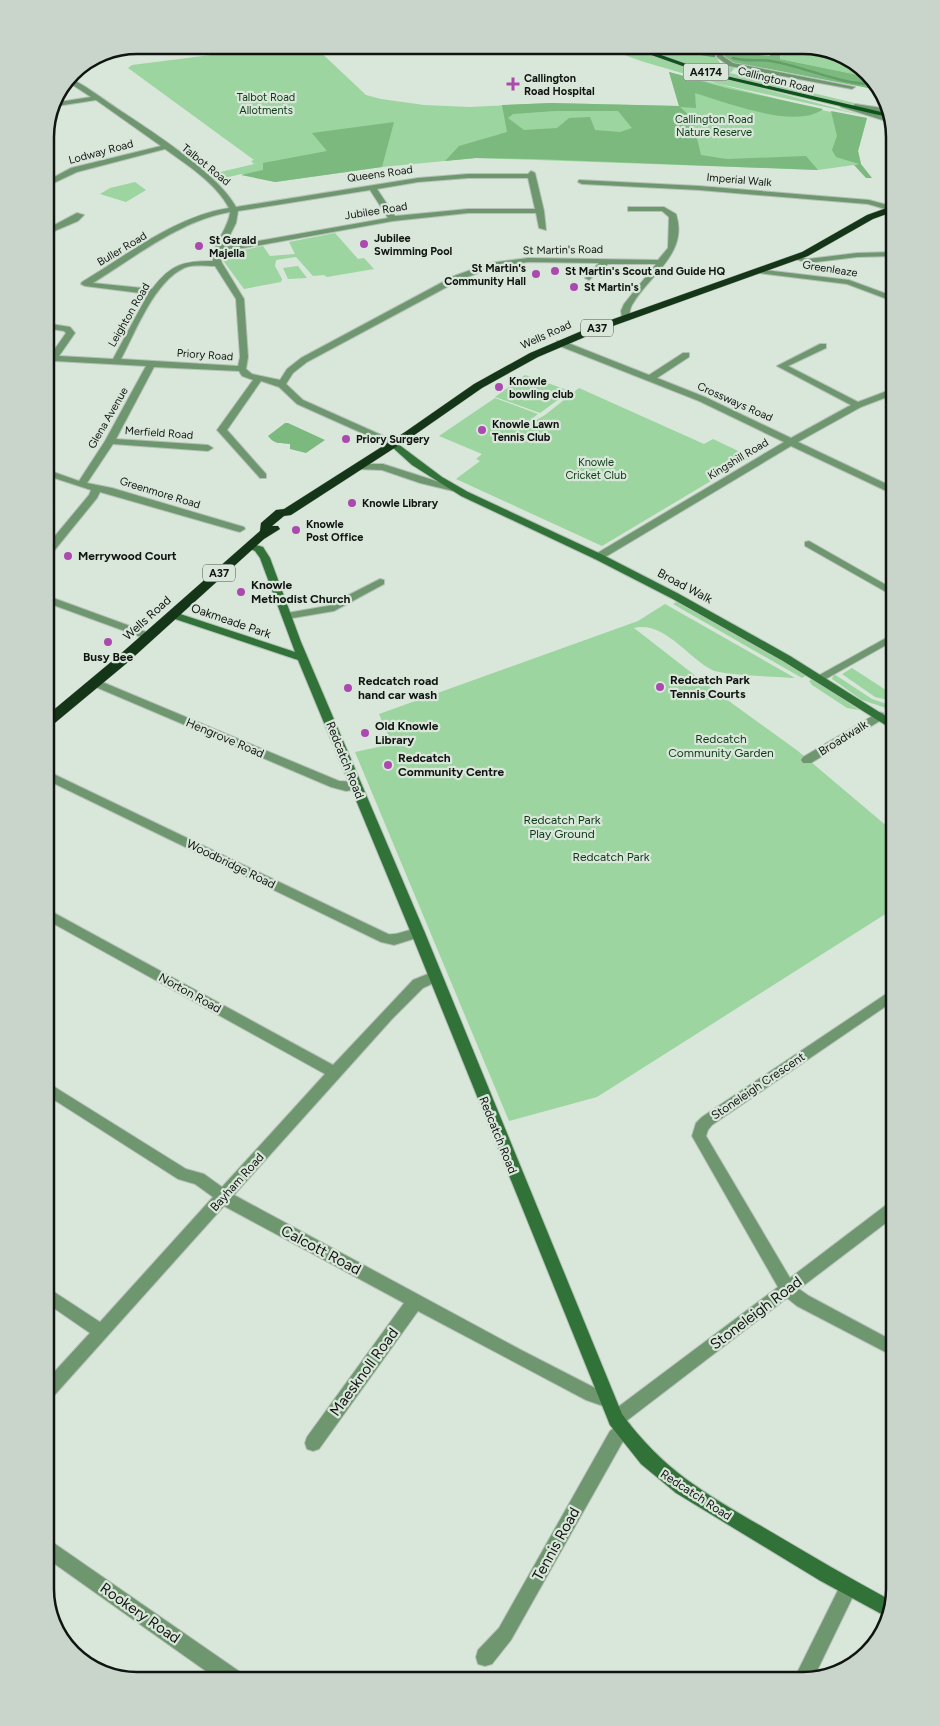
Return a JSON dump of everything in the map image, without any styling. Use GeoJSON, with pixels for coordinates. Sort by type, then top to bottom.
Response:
{"type":"FeatureCollection","features":[{"type":"Feature","properties":{"kind":"highway","name":"Wells Road"},"geometry":{"type":"LineString","coordinates":[[54,717],[173,615],[266,531],[273,530],[284,521],[289,514],[287,512],[394,444],[485,382],[560,343],[796,258],[812,251],[870,217],[886,212]]}},
{"type":"Feature","properties":{"kind":"main road","name":"Callington Road"},"geometry":{"type":"LineString","coordinates":[[652,54],[698,70],[840,106]]}},
{"type":"Feature","properties":{"kind":"main road","name":"A4174"},"geometry":{"type":"LineString","coordinates":[[840,106],[883,114]]}},
{"type":"Feature","properties":{"kind":"main road","name":"Broad Walk"},"geometry":{"type":"LineString","coordinates":[[394,444],[422,468],[453,488],[598,557],[715,617],[820,678],[886,721]]}},
{"type":"Feature","properties":{"kind":"main road","name":"Redcatch Road"},"geometry":{"type":"LineString","coordinates":[[249,546],[259,549],[265,558],[302,658],[418,933],[606,1399],[620,1425],[643,1455],[676,1485],[848,1588],[884,1607]]}},
{"type":"Feature","properties":{"kind":"main road","name":"Oakmeade Park"},"geometry":{"type":"LineString","coordinates":[[173,615],[302,658]]}},
{"type":"Feature","properties":{"kind":"main road","name":"Oakmeade Park"},"geometry":{"type":"LineString","coordinates":[[280,652],[291,650],[296,642]]}},
{"type":"Feature","properties":{"kind":"street"},"geometry":{"type":"LineString","coordinates":[[720,54],[720,57],[731,65],[852,87]]}},
{"type":"Feature","properties":{"kind":"street","name":"Talbot Road"},"geometry":{"type":"LineString","coordinates":[[74,84],[165,147],[221,190],[230,200],[234,210]]}},
{"type":"Feature","properties":{"kind":"street"},"geometry":{"type":"LineString","coordinates":[[61,103],[97,98]]}},
{"type":"Feature","properties":{"kind":"street"},"geometry":{"type":"LineString","coordinates":[[840,106],[869,106],[881,109]]}},
{"type":"Feature","properties":{"kind":"street"},"geometry":{"type":"LineString","coordinates":[[840,106],[884,119]]}},
{"type":"Feature","properties":{"kind":"street","name":"Lodway Road"},"geometry":{"type":"LineString","coordinates":[[54,180],[74,170],[165,147]]}},
{"type":"Feature","properties":{"kind":"street","name":"Queens Road"},"geometry":{"type":"LineString","coordinates":[[234,210],[370,186],[468,176],[531,174],[540,211]]}},
{"type":"Feature","properties":{"kind":"street","name":"Imperial Walk"},"geometry":{"type":"LineString","coordinates":[[582,182],[699,188],[870,202],[886,207]]}},
{"type":"Feature","properties":{"kind":"street"},"geometry":{"type":"LineString","coordinates":[[370,186],[393,219]]}},
{"type":"Feature","properties":{"kind":"street"},"geometry":{"type":"LineString","coordinates":[[626,318],[625,311],[628,304],[660,265],[660,262],[668,257],[672,250],[673,216],[664,209],[631,209]]}},
{"type":"Feature","properties":{"kind":"street"},"geometry":{"type":"LineString","coordinates":[[234,210],[233,217],[218,250],[217,263],[237,291],[240,300],[244,357],[242,369]]}},
{"type":"Feature","properties":{"kind":"street","name":"Buller Road"},"geometry":{"type":"LineString","coordinates":[[154,292],[86,284],[187,222],[210,213],[234,210]]}},
{"type":"Feature","properties":{"kind":"street","name":"Jubilee Road"},"geometry":{"type":"LineString","coordinates":[[218,250],[393,219],[468,211],[540,211]]}},
{"type":"Feature","properties":{"kind":"street"},"geometry":{"type":"LineString","coordinates":[[540,211],[543,228]]}},
{"type":"Feature","properties":{"kind":"street"},"geometry":{"type":"LineString","coordinates":[[54,228],[80,215]]}},
{"type":"Feature","properties":{"kind":"street"},"geometry":{"type":"LineString","coordinates":[[796,258],[808,261],[857,255],[886,254]]}},
{"type":"Feature","properties":{"kind":"street","name":"St Martin's Road"},"geometry":{"type":"LineString","coordinates":[[282,384],[290,371],[304,360],[457,278],[493,265],[528,260],[660,262]]}},
{"type":"Feature","properties":{"kind":"street"},"geometry":{"type":"LineString","coordinates":[[589,278],[607,260]]}},
{"type":"Feature","properties":{"kind":"street","name":"Leighton Road"},"geometry":{"type":"LineString","coordinates":[[116,361],[154,292],[168,276],[180,266],[217,263]]}},
{"type":"Feature","properties":{"kind":"street","name":"Greenleaze"},"geometry":{"type":"LineString","coordinates":[[759,271],[859,284],[886,296]]}},
{"type":"Feature","properties":{"kind":"street"},"geometry":{"type":"LineString","coordinates":[[54,327],[70,331],[70,335],[54,357]]}},
{"type":"Feature","properties":{"kind":"street","name":"Crossways Road"},"geometry":{"type":"LineString","coordinates":[[560,343],[651,378],[793,441],[886,488]]}},
{"type":"Feature","properties":{"kind":"street"},"geometry":{"type":"LineString","coordinates":[[823,346],[781,366],[858,405]]}},
{"type":"Feature","properties":{"kind":"street"},"geometry":{"type":"LineString","coordinates":[[651,378],[686,355]]}},
{"type":"Feature","properties":{"kind":"street","name":"Priory Road"},"geometry":{"type":"LineString","coordinates":[[54,358],[242,369],[244,374],[282,384]]}},
{"type":"Feature","properties":{"kind":"street","name":"Glena Avenue"},"geometry":{"type":"LineString","coordinates":[[82,483],[110,441],[152,363]]}},
{"type":"Feature","properties":{"kind":"street"},"geometry":{"type":"LineString","coordinates":[[258,379],[222,430],[263,476]]}},
{"type":"Feature","properties":{"kind":"street"},"geometry":{"type":"LineString","coordinates":[[282,384],[291,396],[300,402],[394,444]]}},
{"type":"Feature","properties":{"kind":"street","name":"Kingshill Road"},"geometry":{"type":"LineString","coordinates":[[598,557],[793,441],[858,405],[886,394]]}},
{"type":"Feature","properties":{"kind":"street","name":"Merfield Road"},"geometry":{"type":"LineString","coordinates":[[110,441],[208,448]]}},
{"type":"Feature","properties":{"kind":"street","name":"Broad Walk"},"geometry":{"type":"LineString","coordinates":[[358,467],[383,467],[423,481],[453,488]]}},
{"type":"Feature","properties":{"kind":"street","name":"Greenmore Road"},"geometry":{"type":"LineString","coordinates":[[54,475],[82,483],[96,490],[109,490],[240,529]]}},
{"type":"Feature","properties":{"kind":"street"},"geometry":{"type":"LineString","coordinates":[[54,544],[94,496],[96,490]]}},
{"type":"Feature","properties":{"kind":"street"},"geometry":{"type":"LineString","coordinates":[[809,544],[886,589]]}},
{"type":"Feature","properties":{"kind":"street"},"geometry":{"type":"LineString","coordinates":[[287,616],[330,609],[380,582]]}},
{"type":"Feature","properties":{"kind":"street"},"geometry":{"type":"LineString","coordinates":[[54,601],[148,636]]}},
{"type":"Feature","properties":{"kind":"street"},"geometry":{"type":"LineString","coordinates":[[820,678],[886,641]]}},
{"type":"Feature","properties":{"kind":"street","name":"Hengrove Road"},"geometry":{"type":"LineString","coordinates":[[95,683],[334,784],[346,787],[356,786]]}},
{"type":"Feature","properties":{"kind":"street","name":"Broadwalk"},"geometry":{"type":"LineString","coordinates":[[807,760],[878,716]]}},
{"type":"Feature","properties":{"kind":"street","name":"Woodbridge Road"},"geometry":{"type":"LineString","coordinates":[[54,778],[386,939],[394,940],[418,933]]}},
{"type":"Feature","properties":{"kind":"street","name":"Norton Road"},"geometry":{"type":"LineString","coordinates":[[54,919],[336,1073]]}},
{"type":"Feature","properties":{"kind":"street","name":"Bayham Road"},"geometry":{"type":"LineString","coordinates":[[54,1384],[418,984],[435,976]]}},
{"type":"Feature","properties":{"kind":"street","name":"Stoneleigh Crescent"},"geometry":{"type":"LineString","coordinates":[[788,1289],[704,1146],[699,1136],[701,1127],[886,999]]}},
{"type":"Feature","properties":{"kind":"street","name":"Calcott Road"},"geometry":{"type":"LineString","coordinates":[[54,1093],[183,1175],[200,1178],[222,1198],[416,1300],[515,1355],[592,1395],[606,1399]]}},
{"type":"Feature","properties":{"kind":"street","name":"Stoneleigh Road"},"geometry":{"type":"LineString","coordinates":[[620,1425],[788,1289],[886,1215]]}},
{"type":"Feature","properties":{"kind":"street"},"geometry":{"type":"LineString","coordinates":[[788,1289],[803,1301],[886,1345]]}},
{"type":"Feature","properties":{"kind":"street"},"geometry":{"type":"LineString","coordinates":[[54,1299],[101,1332]]}},
{"type":"Feature","properties":{"kind":"street","name":"Maesknoll Road"},"geometry":{"type":"LineString","coordinates":[[313,1443],[416,1300]]}},
{"type":"Feature","properties":{"kind":"street","name":"Tennis Road"},"geometry":{"type":"LineString","coordinates":[[485,1657],[505,1634],[616,1438],[620,1425]]}},
{"type":"Feature","properties":{"kind":"street","name":"Rookery Road"},"geometry":{"type":"LineString","coordinates":[[54,1552],[223,1672]]}},
{"type":"Feature","properties":{"kind":"street"},"geometry":{"type":"LineString","coordinates":[[807,1672],[848,1588]]}},
{"type":"Feature","properties":{"kind":"green space","name":"Callington Road Nature Reserve"},"geometry":{"type":"Polygon","coordinates":[[[219,54],[323,54],[366,95],[424,105],[470,107],[551,103],[679,106],[669,72],[826,111],[867,118],[858,151],[861,164],[818,170],[476,158],[382,167],[275,182],[241,174],[217,180],[212,174],[254,164],[251,161],[254,160],[128,68],[132,65],[219,54]]]}},
{"type":"Feature","properties":{"kind":"green space"},"geometry":{"type":"Polygon","coordinates":[[[622,54],[648,54],[708,74],[862,115],[719,84],[622,54]]]}},
{"type":"Feature","properties":{"kind":"green space"},"geometry":{"type":"Polygon","coordinates":[[[656,54],[715,54],[720,63],[735,68],[730,73],[863,105],[851,105],[751,82],[677,62],[656,54]]]}},
{"type":"Feature","properties":{"kind":"green space"},"geometry":{"type":"Polygon","coordinates":[[[724,54],[747,54],[769,56],[781,54],[780,59],[859,75],[870,88],[764,68],[736,65],[724,56],[724,54]]]}},
{"type":"Feature","properties":{"kind":"green space"},"geometry":{"type":"Polygon","coordinates":[[[782,54],[819,55],[840,62],[859,75],[780,59],[782,54]]]}},
{"type":"Feature","properties":{"kind":"green space"},"geometry":{"type":"Polygon","coordinates":[[[669,72],[726,88],[823,109],[811,115],[796,117],[779,116],[742,108],[695,93],[696,108],[680,107],[692,118],[701,155],[727,159],[806,156],[818,170],[536,159],[476,158],[445,161],[459,146],[507,132],[502,105],[551,103],[679,106],[669,72]],[[555,111],[513,114],[508,118],[524,130],[557,128],[569,118],[590,117],[595,130],[620,132],[632,128],[618,111],[555,111]]]}},
{"type":"Feature","properties":{"kind":"green space"},"geometry":{"type":"Polygon","coordinates":[[[831,111],[867,118],[858,151],[861,164],[872,178],[866,178],[854,165],[859,164],[836,157],[832,150],[837,136],[831,111]]]}},
{"type":"Feature","properties":{"kind":"green space"},"geometry":{"type":"Polygon","coordinates":[[[394,122],[382,167],[275,182],[241,175],[263,170],[263,163],[327,151],[312,133],[394,122]]]}},
{"type":"Feature","properties":{"kind":"green space"},"geometry":{"type":"Polygon","coordinates":[[[135,182],[146,190],[126,202],[100,194],[110,188],[135,182]]]}},
{"type":"Feature","properties":{"kind":"green space"},"geometry":{"type":"Polygon","coordinates":[[[335,233],[358,259],[364,258],[374,269],[327,277],[324,275],[313,276],[296,257],[276,260],[275,266],[282,279],[281,282],[244,289],[222,259],[224,254],[263,246],[270,256],[295,254],[289,242],[335,233]]]}},
{"type":"Feature","properties":{"kind":"green space"},"geometry":{"type":"Polygon","coordinates":[[[298,266],[307,278],[288,279],[283,268],[298,266]]]}},
{"type":"Feature","properties":{"kind":"green space"},"geometry":{"type":"Polygon","coordinates":[[[525,375],[570,391],[540,413],[495,397],[525,375]]]}},
{"type":"Feature","properties":{"kind":"green space","name":"Knowle Cricket Club"},"geometry":{"type":"Polygon","coordinates":[[[579,388],[704,444],[713,439],[751,457],[602,546],[456,479],[480,461],[476,459],[482,454],[439,436],[495,398],[538,414],[514,433],[545,415],[579,388]]]}},
{"type":"Feature","properties":{"kind":"green space"},"geometry":{"type":"Polygon","coordinates":[[[285,423],[325,440],[306,453],[290,449],[290,444],[276,442],[268,436],[285,423]]]}},
{"type":"Feature","properties":{"kind":"green space"},"geometry":{"type":"Polygon","coordinates":[[[678,601],[807,675],[802,678],[673,604],[678,601]]]}},
{"type":"Feature","properties":{"kind":"green space","name":"Redcatch Park"},"geometry":{"type":"Polygon","coordinates":[[[665,604],[795,678],[718,672],[703,664],[665,635],[645,627],[634,628],[715,691],[798,751],[886,825],[886,914],[597,1097],[509,1121],[355,752],[392,744],[379,714],[638,621],[665,604]]]}},
{"type":"Feature","properties":{"kind":"green space"},"geometry":{"type":"Polygon","coordinates":[[[852,668],[886,690],[886,700],[875,697],[842,674],[852,668]]]}},
{"type":"Feature","properties":{"kind":"green space"},"geometry":{"type":"Polygon","coordinates":[[[834,674],[872,699],[886,704],[886,708],[862,700],[832,679],[834,674]]]}},
{"type":"Feature","properties":{"kind":"green space"},"geometry":{"type":"Polygon","coordinates":[[[813,679],[859,710],[847,708],[812,685],[809,681],[813,679]]]}},
{"type":"Feature","properties":{"kind":"waterway"},"geometry":{"type":"LineString","coordinates":[[702,54],[714,56]]}},
{"type":"Feature","properties":{"kind":"waterway"},"geometry":{"type":"LineString","coordinates":[[733,58],[771,61],[847,81],[867,84]]}},
{"type":"Feature","properties":{"kind":"place","name":"Callington Road Hospital"},"geometry":{"type":"Point","coordinates":[513,84]}},
{"type":"Feature","properties":{"kind":"place","name":"Jubilee Swimming Pool"},"geometry":{"type":"Point","coordinates":[364,244]}},
{"type":"Feature","properties":{"kind":"place","name":"St Gerald Majella"},"geometry":{"type":"Point","coordinates":[199,246]}},
{"type":"Feature","properties":{"kind":"place","name":"St Martin's Scout and Guide HQ"},"geometry":{"type":"Point","coordinates":[555,271]}},
{"type":"Feature","properties":{"kind":"place","name":"St Martin's Community Hall"},"geometry":{"type":"Point","coordinates":[536,274]}},
{"type":"Feature","properties":{"kind":"place","name":"St Martin's"},"geometry":{"type":"Point","coordinates":[574,287]}},
{"type":"Feature","properties":{"kind":"place","name":"Knowle bowling club"},"geometry":{"type":"Point","coordinates":[499,387]}},
{"type":"Feature","properties":{"kind":"place","name":"Knowle Lawn Tennis Club"},"geometry":{"type":"Point","coordinates":[482,430]}},
{"type":"Feature","properties":{"kind":"place","name":"Priory Surgery"},"geometry":{"type":"Point","coordinates":[346,439]}},
{"type":"Feature","properties":{"kind":"place","name":"Knowle Library"},"geometry":{"type":"Point","coordinates":[352,503]}},
{"type":"Feature","properties":{"kind":"place","name":"Knowle Post Office"},"geometry":{"type":"Point","coordinates":[296,530]}},
{"type":"Feature","properties":{"kind":"place","name":"Merrywood Court"},"geometry":{"type":"Point","coordinates":[68,556]}},
{"type":"Feature","properties":{"kind":"place","name":"Knowle Methodist Church"},"geometry":{"type":"Point","coordinates":[241,592]}},
{"type":"Feature","properties":{"kind":"place","name":"Busy Bee"},"geometry":{"type":"Point","coordinates":[108,642]}},
{"type":"Feature","properties":{"kind":"place","name":"Redcatch Park Tennis Courts"},"geometry":{"type":"Point","coordinates":[660,687]}},
{"type":"Feature","properties":{"kind":"place","name":"Redcatch road hand car wash"},"geometry":{"type":"Point","coordinates":[348,688]}},
{"type":"Feature","properties":{"kind":"place","name":"Old Knowle Library"},"geometry":{"type":"Point","coordinates":[365,733]}},
{"type":"Feature","properties":{"kind":"place","name":"Redcatch Community Centre"},"geometry":{"type":"Point","coordinates":[388,765]}},
{"type":"Feature","properties":{"kind":"park label","name":"Talbot Road Allotments"},"geometry":{"type":"Point","coordinates":[266,103]}},
{"type":"Feature","properties":{"kind":"park label","name":"Redcatch Community Garden"},"geometry":{"type":"Point","coordinates":[721,746]}},
{"type":"Feature","properties":{"kind":"park label","name":"Redcatch Park Play Ground"},"geometry":{"type":"Point","coordinates":[562,827]}}]}
